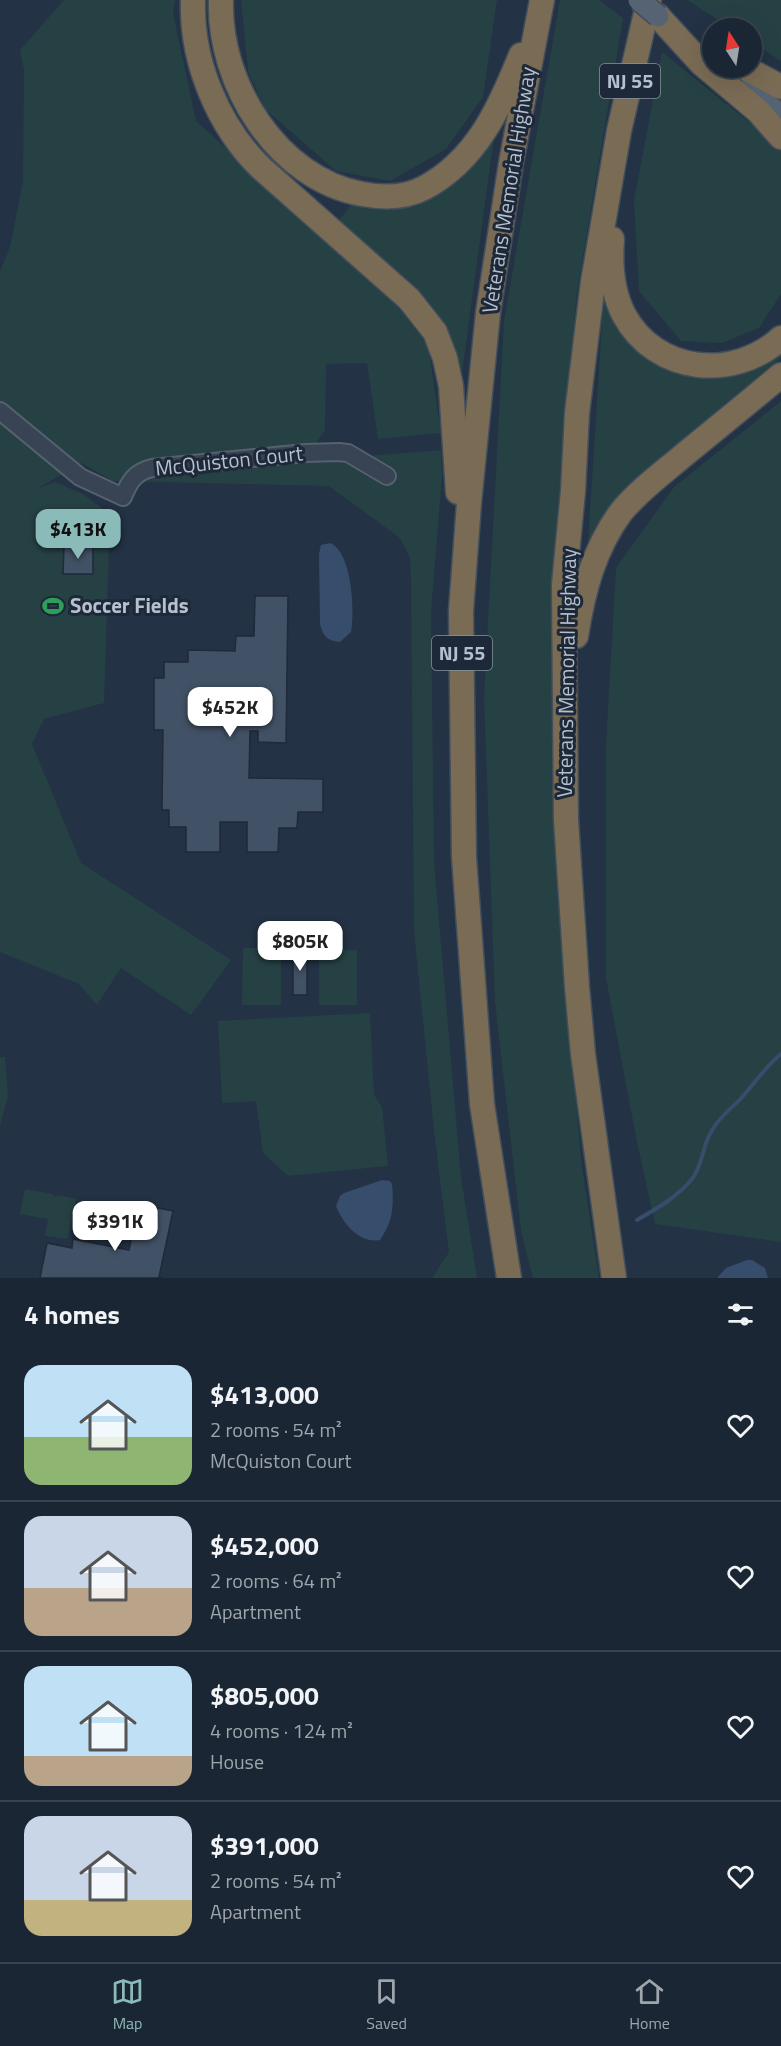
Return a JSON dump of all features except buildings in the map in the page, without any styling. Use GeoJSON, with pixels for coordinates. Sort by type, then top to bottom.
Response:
{"type":"FeatureCollection","features":[{"type":"Feature","properties":{"kind":"highway"},"geometry":{"type":"LineString","coordinates":[[193,0],[195,32],[203,73],[220,112],[234,136],[251,159],[410,299],[435,332],[445,358],[451,386],[459,526],[466,541]]}},
{"type":"Feature","properties":{"kind":"highway"},"geometry":{"type":"LineString","coordinates":[[221,0],[223,32],[233,73],[247,105],[263,128],[292,159],[315,176],[340,189],[381,196],[395,196],[422,189],[446,174],[467,155],[499,108],[525,43],[536,31]]}},
{"type":"Feature","properties":{"kind":"highway","name":"Veterans Memorial Highway"},"geometry":{"type":"LineString","coordinates":[[509,1278],[482,1104],[464,857],[461,611],[488,313],[511,163],[542,0]]}},
{"type":"Feature","properties":{"kind":"highway"},"geometry":{"type":"LineString","coordinates":[[653,8],[702,51]]}},
{"type":"Feature","properties":{"kind":"highway","name":"Veterans Memorial Highway"},"geometry":{"type":"LineString","coordinates":[[614,1278],[587,1087],[578,998],[566,820],[564,585],[573,491],[577,413],[593,282],[621,120],[653,8]]}},
{"type":"Feature","properties":{"kind":"highway"},"geometry":{"type":"LineString","coordinates":[[676,31],[702,52]]}},
{"type":"Feature","properties":{"kind":"highway"},"geometry":{"type":"LineString","coordinates":[[762,77],[781,87]]}},
{"type":"Feature","properties":{"kind":"highway"},"geometry":{"type":"LineString","coordinates":[[728,78],[781,137]]}},
{"type":"Feature","properties":{"kind":"highway"},"geometry":{"type":"LineString","coordinates":[[614,162],[615,189],[611,248],[615,289],[625,315],[641,337],[664,355],[691,365],[705,366],[719,366],[746,359],[771,347],[781,338]]}},
{"type":"Feature","properties":{"kind":"highway"},"geometry":{"type":"LineString","coordinates":[[565,675],[573,660],[581,603],[588,577],[601,547],[622,512],[660,475],[781,375]]}},
{"type":"Feature","properties":{"kind":"main road"},"geometry":{"type":"LineString","coordinates":[[639,0],[653,8],[676,31]]}},
{"type":"Feature","properties":{"kind":"main road"},"geometry":{"type":"LineString","coordinates":[[734,78],[781,116]]}},
{"type":"Feature","properties":{"kind":"street","name":"McQuiston Court"},"geometry":{"type":"LineString","coordinates":[[0,411],[80,477],[123,497],[128,484],[134,477],[141,471],[152,468],[305,453],[348,453],[387,476]]}},
{"type":"Feature","properties":{"kind":"green space"},"geometry":{"type":"Polygon","coordinates":[[[64,0],[175,0],[173,13],[196,121],[388,294],[428,345],[441,433],[378,439],[367,363],[326,364],[325,430],[314,446],[201,469],[441,450],[442,476],[431,612],[434,862],[461,1177],[477,1278],[432,1278],[449,1252],[414,931],[410,558],[400,538],[329,486],[113,481],[82,463],[37,489],[55,482],[83,494],[110,514],[104,703],[44,719],[32,744],[81,863],[231,960],[191,1015],[121,968],[97,1005],[79,984],[0,952],[0,271],[10,247],[23,181],[24,70],[20,50],[64,0]]]}},
{"type":"Feature","properties":{"kind":"green space"},"geometry":{"type":"Polygon","coordinates":[[[241,0],[497,0],[483,97],[446,149],[390,181],[336,171],[265,109],[248,71],[241,0]]]}},
{"type":"Feature","properties":{"kind":"green space"},"geometry":{"type":"Polygon","coordinates":[[[560,0],[599,0],[623,18],[577,292],[554,552],[552,780],[581,1160],[599,1278],[533,1278],[521,1231],[495,1002],[484,697],[504,321],[560,0]]]}},
{"type":"Feature","properties":{"kind":"green space"},"geometry":{"type":"Polygon","coordinates":[[[687,0],[781,0],[781,61],[762,49],[762,18],[715,18],[687,0]]]}},
{"type":"Feature","properties":{"kind":"green space"},"geometry":{"type":"Polygon","coordinates":[[[662,52],[781,148],[781,294],[759,328],[722,343],[681,341],[639,291],[634,200],[662,52]]]}},
{"type":"Feature","properties":{"kind":"green space"},"geometry":{"type":"Polygon","coordinates":[[[494,137],[460,388],[440,319],[336,224],[350,206],[411,206],[494,137]]]}},
{"type":"Feature","properties":{"kind":"green space"},"geometry":{"type":"Polygon","coordinates":[[[604,292],[648,356],[707,378],[752,363],[781,340],[781,358],[657,463],[588,542],[604,292]]]}},
{"type":"Feature","properties":{"kind":"green space"},"geometry":{"type":"Polygon","coordinates":[[[781,401],[781,1242],[655,1224],[606,978],[606,745],[616,568],[674,487],[781,401]]]}},
{"type":"Feature","properties":{"kind":"green space"},"geometry":{"type":"Polygon","coordinates":[[[243,948],[281,948],[281,1005],[242,1005],[243,948]]]}},
{"type":"Feature","properties":{"kind":"green space"},"geometry":{"type":"Polygon","coordinates":[[[319,950],[357,950],[357,1005],[319,1005],[319,950]]]}},
{"type":"Feature","properties":{"kind":"green space"},"geometry":{"type":"Polygon","coordinates":[[[370,1013],[374,1095],[382,1107],[388,1166],[288,1176],[263,1153],[256,1101],[222,1103],[218,1021],[370,1013]]]}},
{"type":"Feature","properties":{"kind":"green space"},"geometry":{"type":"Polygon","coordinates":[[[0,1057],[5,1057],[8,1096],[0,1126],[0,1057]]]}},
{"type":"Feature","properties":{"kind":"green space"},"geometry":{"type":"Polygon","coordinates":[[[25,1189],[53,1194],[53,1198],[58,1195],[76,1199],[68,1239],[45,1236],[48,1219],[20,1214],[25,1189]]]}},
{"type":"Feature","properties":{"kind":"water"},"geometry":{"type":"Polygon","coordinates":[[[330,543],[343,557],[352,597],[351,632],[340,642],[326,637],[320,624],[319,554],[321,545],[330,543]]]}},
{"type":"Feature","properties":{"kind":"water"},"geometry":{"type":"Polygon","coordinates":[[[382,1180],[390,1181],[392,1184],[392,1214],[380,1240],[366,1239],[348,1226],[336,1206],[340,1196],[344,1193],[382,1180]]]}},
{"type":"Feature","properties":{"kind":"water"},"geometry":{"type":"Polygon","coordinates":[[[752,1260],[765,1268],[768,1278],[717,1278],[726,1268],[752,1260]]]}},
{"type":"Feature","properties":{"kind":"waterway"},"geometry":{"type":"LineString","coordinates":[[637,1220],[674,1197],[692,1179],[714,1126],[781,1054]]}},
{"type":"Feature","properties":{"kind":"place","name":"Soccer Fields"},"geometry":{"type":"Point","coordinates":[53,606]}}]}
